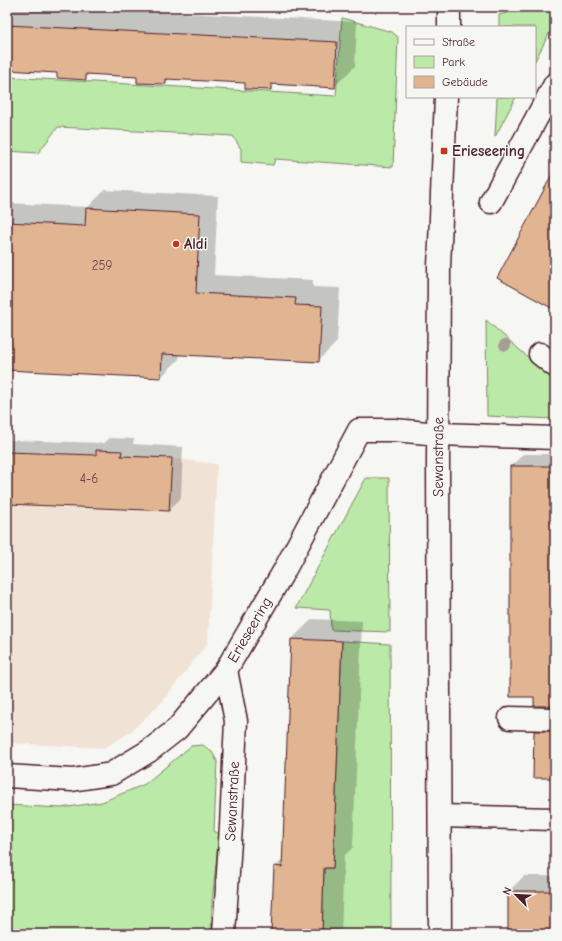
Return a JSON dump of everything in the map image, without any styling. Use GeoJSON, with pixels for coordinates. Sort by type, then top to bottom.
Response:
{"type":"FeatureCollection","features":[{"type":"Feature","properties":{"kind":"street"},"geometry":{"type":"LineString","coordinates":[[449,26],[450,7]]}},
{"type":"Feature","properties":{"kind":"street"},"geometry":{"type":"LineString","coordinates":[[491,202],[555,84]]}},
{"type":"Feature","properties":{"kind":"street","name":"Sewanstraße"},"geometry":{"type":"LineString","coordinates":[[440,934],[439,267],[446,98]]}},
{"type":"Feature","properties":{"kind":"street","name":"Erieseering"},"geometry":{"type":"LineString","coordinates":[[7,776],[72,780],[111,774],[149,751],[177,730],[226,670],[284,571],[359,430],[394,430],[439,434]]}},
{"type":"Feature","properties":{"kind":"street"},"geometry":{"type":"LineString","coordinates":[[439,434],[555,438]]}},
{"type":"Feature","properties":{"kind":"street","name":"Sewanstraße"},"geometry":{"type":"LineString","coordinates":[[224,934],[236,721],[226,670]]}},
{"type":"Feature","properties":{"kind":"street"},"geometry":{"type":"LineString","coordinates":[[510,718],[555,719]]}},
{"type":"Feature","properties":{"kind":"street"},"geometry":{"type":"LineString","coordinates":[[440,816],[555,819]]}},
{"type":"Feature","properties":{"kind":"shaded area"},"geometry":{"type":"Polygon","coordinates":[[[7,452],[176,459],[217,464],[208,642],[162,702],[129,733],[104,748],[7,743],[7,452]]]}},
{"type":"Feature","properties":{"kind":"green space"},"geometry":{"type":"Polygon","coordinates":[[[515,11],[555,11],[555,22],[536,59],[536,26],[499,26],[499,15],[515,11]]]}},
{"type":"Feature","properties":{"kind":"green space"},"geometry":{"type":"Polygon","coordinates":[[[342,18],[392,32],[398,37],[393,167],[275,159],[273,165],[241,162],[241,149],[233,136],[58,127],[38,153],[7,151],[7,77],[336,96],[342,18]]]}},
{"type":"Feature","properties":{"kind":"green space"},"geometry":{"type":"Polygon","coordinates":[[[497,98],[515,98],[495,137],[497,98]]]}},
{"type":"Feature","properties":{"kind":"green space"},"geometry":{"type":"Polygon","coordinates":[[[486,320],[555,381],[555,419],[487,416],[486,320]]]}},
{"type":"Feature","properties":{"kind":"green space"},"geometry":{"type":"Polygon","coordinates":[[[366,478],[389,478],[390,632],[331,630],[330,610],[296,608],[366,478]]]}},
{"type":"Feature","properties":{"kind":"green space"},"geometry":{"type":"Polygon","coordinates":[[[342,641],[390,644],[391,934],[322,934],[324,868],[333,868],[342,641]]]}},
{"type":"Feature","properties":{"kind":"green space"},"geometry":{"type":"Polygon","coordinates":[[[203,745],[212,752],[217,761],[214,831],[219,834],[212,902],[211,934],[7,934],[7,805],[61,808],[102,802],[145,784],[191,746],[203,745]]]}},
{"type":"Feature","properties":{"kind":"building"},"geometry":{"type":"Polygon","coordinates":[[[7,25],[337,42],[335,88],[271,84],[271,90],[245,89],[245,83],[166,79],[166,84],[137,83],[137,77],[86,74],[86,80],[57,78],[57,73],[7,70],[7,25]]]}},
{"type":"Feature","properties":{"kind":"building"},"geometry":{"type":"Polygon","coordinates":[[[555,169],[555,310],[497,278],[555,169]]]}},
{"type":"Feature","properties":{"kind":"building"},"geometry":{"type":"Polygon","coordinates":[[[86,208],[200,214],[196,293],[296,298],[295,305],[322,306],[319,362],[162,354],[161,378],[7,370],[7,222],[85,226],[86,208]]]}},
{"type":"Feature","properties":{"kind":"building"},"geometry":{"type":"Polygon","coordinates":[[[96,450],[122,451],[121,456],[172,458],[169,511],[7,504],[7,452],[96,455],[96,450]]]}},
{"type":"Feature","properties":{"kind":"building"},"geometry":{"type":"Polygon","coordinates":[[[510,466],[555,466],[555,706],[534,706],[534,697],[510,697],[510,466]]]}},
{"type":"Feature","properties":{"kind":"building"},"geometry":{"type":"Polygon","coordinates":[[[291,639],[342,641],[333,868],[324,868],[322,934],[271,934],[274,866],[282,867],[291,639]]]}},
{"type":"Feature","properties":{"kind":"building"},"geometry":{"type":"Polygon","coordinates":[[[534,731],[555,731],[555,778],[533,778],[534,731]]]}},
{"type":"Feature","properties":{"kind":"building"},"geometry":{"type":"Polygon","coordinates":[[[508,891],[555,891],[555,934],[508,934],[508,891]]]}},
{"type":"Feature","properties":{"kind":"place","name":"Erieseering"},"geometry":{"type":"Point","coordinates":[444,151]}},
{"type":"Feature","properties":{"kind":"place","name":"Aldi"},"geometry":{"type":"Point","coordinates":[176,244]}}]}
